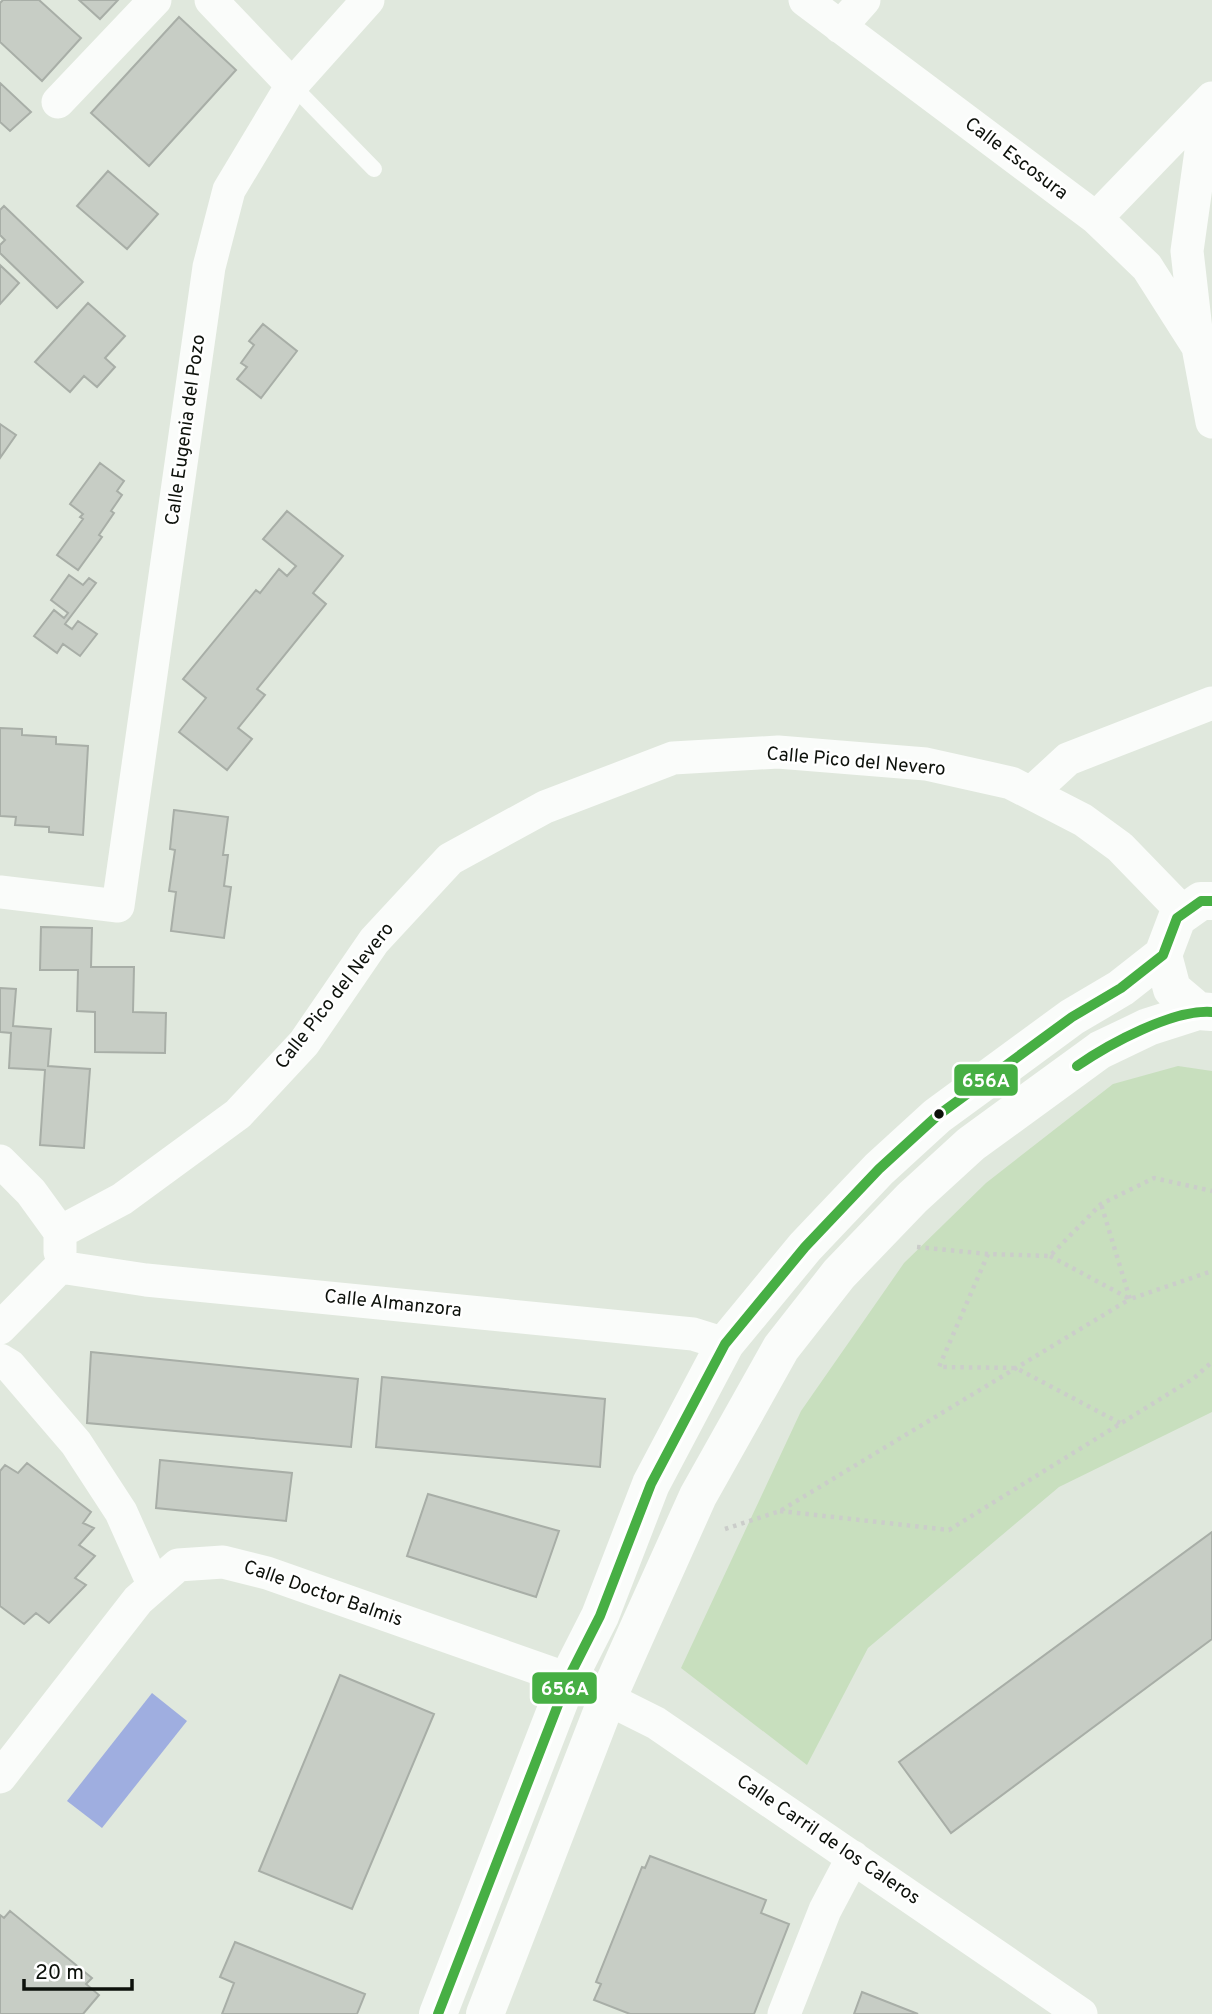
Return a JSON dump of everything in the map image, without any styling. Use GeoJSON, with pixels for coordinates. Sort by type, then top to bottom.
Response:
{"type":"FeatureCollection","features":[{"type":"Feature","properties":{"kind":"street"},"geometry":{"type":"LineString","coordinates":[[58,102],[155,0]]}},
{"type":"Feature","properties":{"kind":"street"},"geometry":{"type":"LineString","coordinates":[[211,0],[292,85]]}},
{"type":"Feature","properties":{"kind":"street","name":"Calle Eugenia del Pozo"},"geometry":{"type":"LineString","coordinates":[[0,892],[118,906],[209,267],[229,190],[292,85],[368,0]]}},
{"type":"Feature","properties":{"kind":"street","name":"Calle Escosura"},"geometry":{"type":"LineString","coordinates":[[805,0],[1096,218],[1147,267],[1198,347]]}},
{"type":"Feature","properties":{"kind":"street"},"geometry":{"type":"LineString","coordinates":[[840,27],[864,0]]}},
{"type":"Feature","properties":{"kind":"street"},"geometry":{"type":"LineString","coordinates":[[1096,218],[1212,98]]}},
{"type":"Feature","properties":{"kind":"street"},"geometry":{"type":"LineString","coordinates":[[1212,126],[1201,151],[1187,251],[1198,347],[1212,422]]}},
{"type":"Feature","properties":{"kind":"street"},"geometry":{"type":"LineString","coordinates":[[1031,793],[1068,759],[1212,703]]}},
{"type":"Feature","properties":{"kind":"street","name":"Calle Pico del Nevero"},"geometry":{"type":"LineString","coordinates":[[60,1232],[122,1199],[238,1114],[304,1042],[374,941],[450,859],[545,807],[673,758],[778,752],[926,764],[1011,783],[1083,820],[1198,907]]}},
{"type":"Feature","properties":{"kind":"street"},"geometry":{"type":"LineString","coordinates":[[438,2014],[568,1679],[600,1616],[652,1484],[725,1344],[805,1247],[879,1169],[937,1116],[1072,1017],[1121,988],[1163,955],[1177,918],[1198,907]]}},
{"type":"Feature","properties":{"kind":"street"},"geometry":{"type":"LineString","coordinates":[[1163,955],[1172,989],[1205,1012]]}},
{"type":"Feature","properties":{"kind":"street"},"geometry":{"type":"LineString","coordinates":[[485,2014],[607,1699],[698,1496],[781,1348],[839,1274],[912,1198],[971,1144],[1100,1050],[1148,1027],[1205,1012]]}},
{"type":"Feature","properties":{"kind":"street"},"geometry":{"type":"LineString","coordinates":[[0,1161],[31,1192],[60,1232],[60,1266],[0,1328]]}},
{"type":"Feature","properties":{"kind":"street","name":"Calle Almanzora"},"geometry":{"type":"LineString","coordinates":[[60,1266],[146,1280],[693,1334],[725,1344]]}},
{"type":"Feature","properties":{"kind":"street"},"geometry":{"type":"LineString","coordinates":[[0,1360],[10,1366],[76,1443],[121,1512],[154,1586]]}},
{"type":"Feature","properties":{"kind":"street","name":"Calle Doctor Balmis"},"geometry":{"type":"LineString","coordinates":[[0,1777],[138,1600],[178,1565],[223,1562],[267,1573],[568,1679]]}},
{"type":"Feature","properties":{"kind":"street","name":"Calle Carril de los Caleros"},"geometry":{"type":"LineString","coordinates":[[568,1679],[656,1723],[1081,2014]]}},
{"type":"Feature","properties":{"kind":"street"},"geometry":{"type":"LineString","coordinates":[[784,2014],[825,1910],[853,1857]]}},
{"type":"Feature","properties":{"kind":"lane"},"geometry":{"type":"LineString","coordinates":[[292,85],[374,169]]}},
{"type":"Feature","properties":{"kind":"path"},"geometry":{"type":"LineString","coordinates":[[1050,1256],[1101,1204],[1154,1178],[1212,1191]]}},
{"type":"Feature","properties":{"kind":"path"},"geometry":{"type":"LineString","coordinates":[[1101,1204],[1130,1299]]}},
{"type":"Feature","properties":{"kind":"path"},"geometry":{"type":"LineString","coordinates":[[869,1242],[988,1254],[1050,1256],[1130,1299]]}},
{"type":"Feature","properties":{"kind":"path"},"geometry":{"type":"LineString","coordinates":[[988,1254],[939,1367],[1016,1368],[1121,1423]]}},
{"type":"Feature","properties":{"kind":"path"},"geometry":{"type":"LineString","coordinates":[[676,1544],[780,1511],[1130,1299],[1212,1271]]}},
{"type":"Feature","properties":{"kind":"path"},"geometry":{"type":"LineString","coordinates":[[780,1511],[949,1530],[1194,1378],[1212,1362]]}},
{"type":"Feature","properties":{"kind":"green space"},"geometry":{"type":"Polygon","coordinates":[[[1178,1066],[1212,1071],[1212,1412],[1059,1487],[868,1648],[807,1765],[681,1668],[801,1411],[904,1263],[986,1183],[1113,1084],[1178,1066]]]}},
{"type":"Feature","properties":{"kind":"water"},"geometry":{"type":"Polygon","coordinates":[[[152,1693],[187,1721],[102,1828],[67,1801],[152,1693]]]}},
{"type":"Feature","properties":{"kind":"building"},"geometry":{"type":"Polygon","coordinates":[[[3,0],[39,0],[81,38],[42,81],[0,42],[0,3],[3,0]]]}},
{"type":"Feature","properties":{"kind":"building"},"geometry":{"type":"Polygon","coordinates":[[[79,0],[118,0],[100,19],[79,0]]]}},
{"type":"Feature","properties":{"kind":"building"},"geometry":{"type":"Polygon","coordinates":[[[179,17],[236,70],[149,166],[91,113],[179,17]]]}},
{"type":"Feature","properties":{"kind":"building"},"geometry":{"type":"Polygon","coordinates":[[[0,83],[31,112],[10,131],[0,122],[0,83]]]}},
{"type":"Feature","properties":{"kind":"building"},"geometry":{"type":"Polygon","coordinates":[[[108,171],[158,214],[127,249],[77,206],[108,171]]]}},
{"type":"Feature","properties":{"kind":"building"},"geometry":{"type":"Polygon","coordinates":[[[4,206],[83,282],[57,308],[0,253],[0,245],[5,240],[0,235],[0,210],[4,206]]]}},
{"type":"Feature","properties":{"kind":"building"},"geometry":{"type":"Polygon","coordinates":[[[0,265],[19,283],[0,304],[0,265]]]}},
{"type":"Feature","properties":{"kind":"building"},"geometry":{"type":"Polygon","coordinates":[[[88,303],[125,336],[105,358],[115,367],[97,387],[84,376],[70,392],[35,362],[88,303]]]}},
{"type":"Feature","properties":{"kind":"building"},"geometry":{"type":"Polygon","coordinates":[[[263,324],[297,351],[261,398],[237,379],[247,367],[241,363],[254,345],[249,341],[263,324]]]}},
{"type":"Feature","properties":{"kind":"building"},"geometry":{"type":"Polygon","coordinates":[[[0,424],[16,435],[0,458],[0,424]]]}},
{"type":"Feature","properties":{"kind":"building"},"geometry":{"type":"Polygon","coordinates":[[[100,463],[124,481],[117,491],[122,495],[99,535],[102,537],[78,570],[57,555],[83,519],[80,517],[83,514],[70,504],[100,463]]]}},
{"type":"Feature","properties":{"kind":"building"},"geometry":{"type":"Polygon","coordinates":[[[287,511],[343,556],[313,593],[326,604],[257,689],[265,695],[238,728],[252,739],[227,770],[179,732],[206,698],[183,679],[256,590],[260,593],[279,569],[287,576],[296,566],[263,539],[287,511]]]}},
{"type":"Feature","properties":{"kind":"building"},"geometry":{"type":"Polygon","coordinates":[[[69,575],[83,585],[89,578],[96,583],[65,624],[72,629],[78,621],[97,634],[80,656],[63,644],[57,653],[34,636],[54,610],[64,618],[68,613],[51,600],[69,575]]]}},
{"type":"Feature","properties":{"kind":"building"},"geometry":{"type":"Polygon","coordinates":[[[0,728],[22,729],[22,735],[56,737],[56,744],[88,746],[83,835],[49,832],[49,827],[15,825],[16,817],[0,816],[0,728]]]}},
{"type":"Feature","properties":{"kind":"building"},"geometry":{"type":"Polygon","coordinates":[[[174,810],[228,817],[223,855],[228,855],[224,886],[231,887],[224,938],[171,931],[176,892],[169,891],[175,850],[170,849],[174,810]]]}},
{"type":"Feature","properties":{"kind":"building"},"geometry":{"type":"Polygon","coordinates":[[[41,927],[92,928],[91,967],[134,967],[133,1012],[166,1013],[165,1053],[95,1052],[95,1012],[77,1011],[78,970],[40,970],[41,927]]]}},
{"type":"Feature","properties":{"kind":"building"},"geometry":{"type":"Polygon","coordinates":[[[0,988],[16,989],[13,1026],[51,1029],[48,1066],[90,1069],[84,1148],[40,1145],[45,1070],[9,1068],[11,1033],[0,1032],[0,988]]]}},
{"type":"Feature","properties":{"kind":"building"},"geometry":{"type":"Polygon","coordinates":[[[91,1352],[358,1379],[351,1447],[87,1423],[91,1352]]]}},
{"type":"Feature","properties":{"kind":"building"},"geometry":{"type":"Polygon","coordinates":[[[382,1377],[605,1399],[600,1467],[376,1447],[382,1377]]]}},
{"type":"Feature","properties":{"kind":"building"},"geometry":{"type":"Polygon","coordinates":[[[160,1460],[292,1473],[286,1521],[156,1508],[160,1460]]]}},
{"type":"Feature","properties":{"kind":"building"},"geometry":{"type":"Polygon","coordinates":[[[27,1463],[91,1512],[83,1523],[94,1528],[79,1545],[95,1556],[75,1578],[86,1585],[49,1623],[36,1613],[24,1624],[0,1606],[0,1471],[5,1465],[18,1473],[27,1463]]]}},
{"type":"Feature","properties":{"kind":"building"},"geometry":{"type":"Polygon","coordinates":[[[428,1494],[559,1531],[536,1597],[407,1556],[428,1494]]]}},
{"type":"Feature","properties":{"kind":"building"},"geometry":{"type":"Polygon","coordinates":[[[1212,1532],[1212,1639],[951,1833],[899,1762],[1212,1532]]]}},
{"type":"Feature","properties":{"kind":"building"},"geometry":{"type":"Polygon","coordinates":[[[340,1675],[434,1714],[352,1909],[259,1871],[340,1675]]]}},
{"type":"Feature","properties":{"kind":"building"},"geometry":{"type":"Polygon","coordinates":[[[650,1856],[766,1900],[761,1913],[789,1924],[754,2014],[630,2014],[594,2000],[601,1984],[596,1982],[642,1867],[645,1868],[650,1856]]]}},
{"type":"Feature","properties":{"kind":"building"},"geometry":{"type":"Polygon","coordinates":[[[10,1911],[92,1978],[86,1984],[99,1995],[83,2014],[0,2014],[0,1915],[4,1918],[10,1911]]]}},
{"type":"Feature","properties":{"kind":"building"},"geometry":{"type":"Polygon","coordinates":[[[235,1942],[365,1994],[357,2014],[222,2014],[234,1983],[220,1977],[235,1942]]]}},
{"type":"Feature","properties":{"kind":"building"},"geometry":{"type":"Polygon","coordinates":[[[862,1992],[918,2014],[854,2014],[862,1992]]]}},
{"type":"Feature","properties":{"kind":"transit line","name":"656A"},"geometry":{"type":"LineString","coordinates":[[438,2014],[568,1679],[600,1616],[651,1484],[725,1344],[805,1247],[879,1169],[937,1116],[1072,1017],[1121,988],[1163,955],[1177,918],[1201,901],[1212,901]]}},
{"type":"Feature","properties":{"kind":"transit line","name":"656A"},"geometry":{"type":"LineString","coordinates":[[1077,1066],[1123,1038],[1161,1022],[1179,1016],[1212,1012]]}}]}
